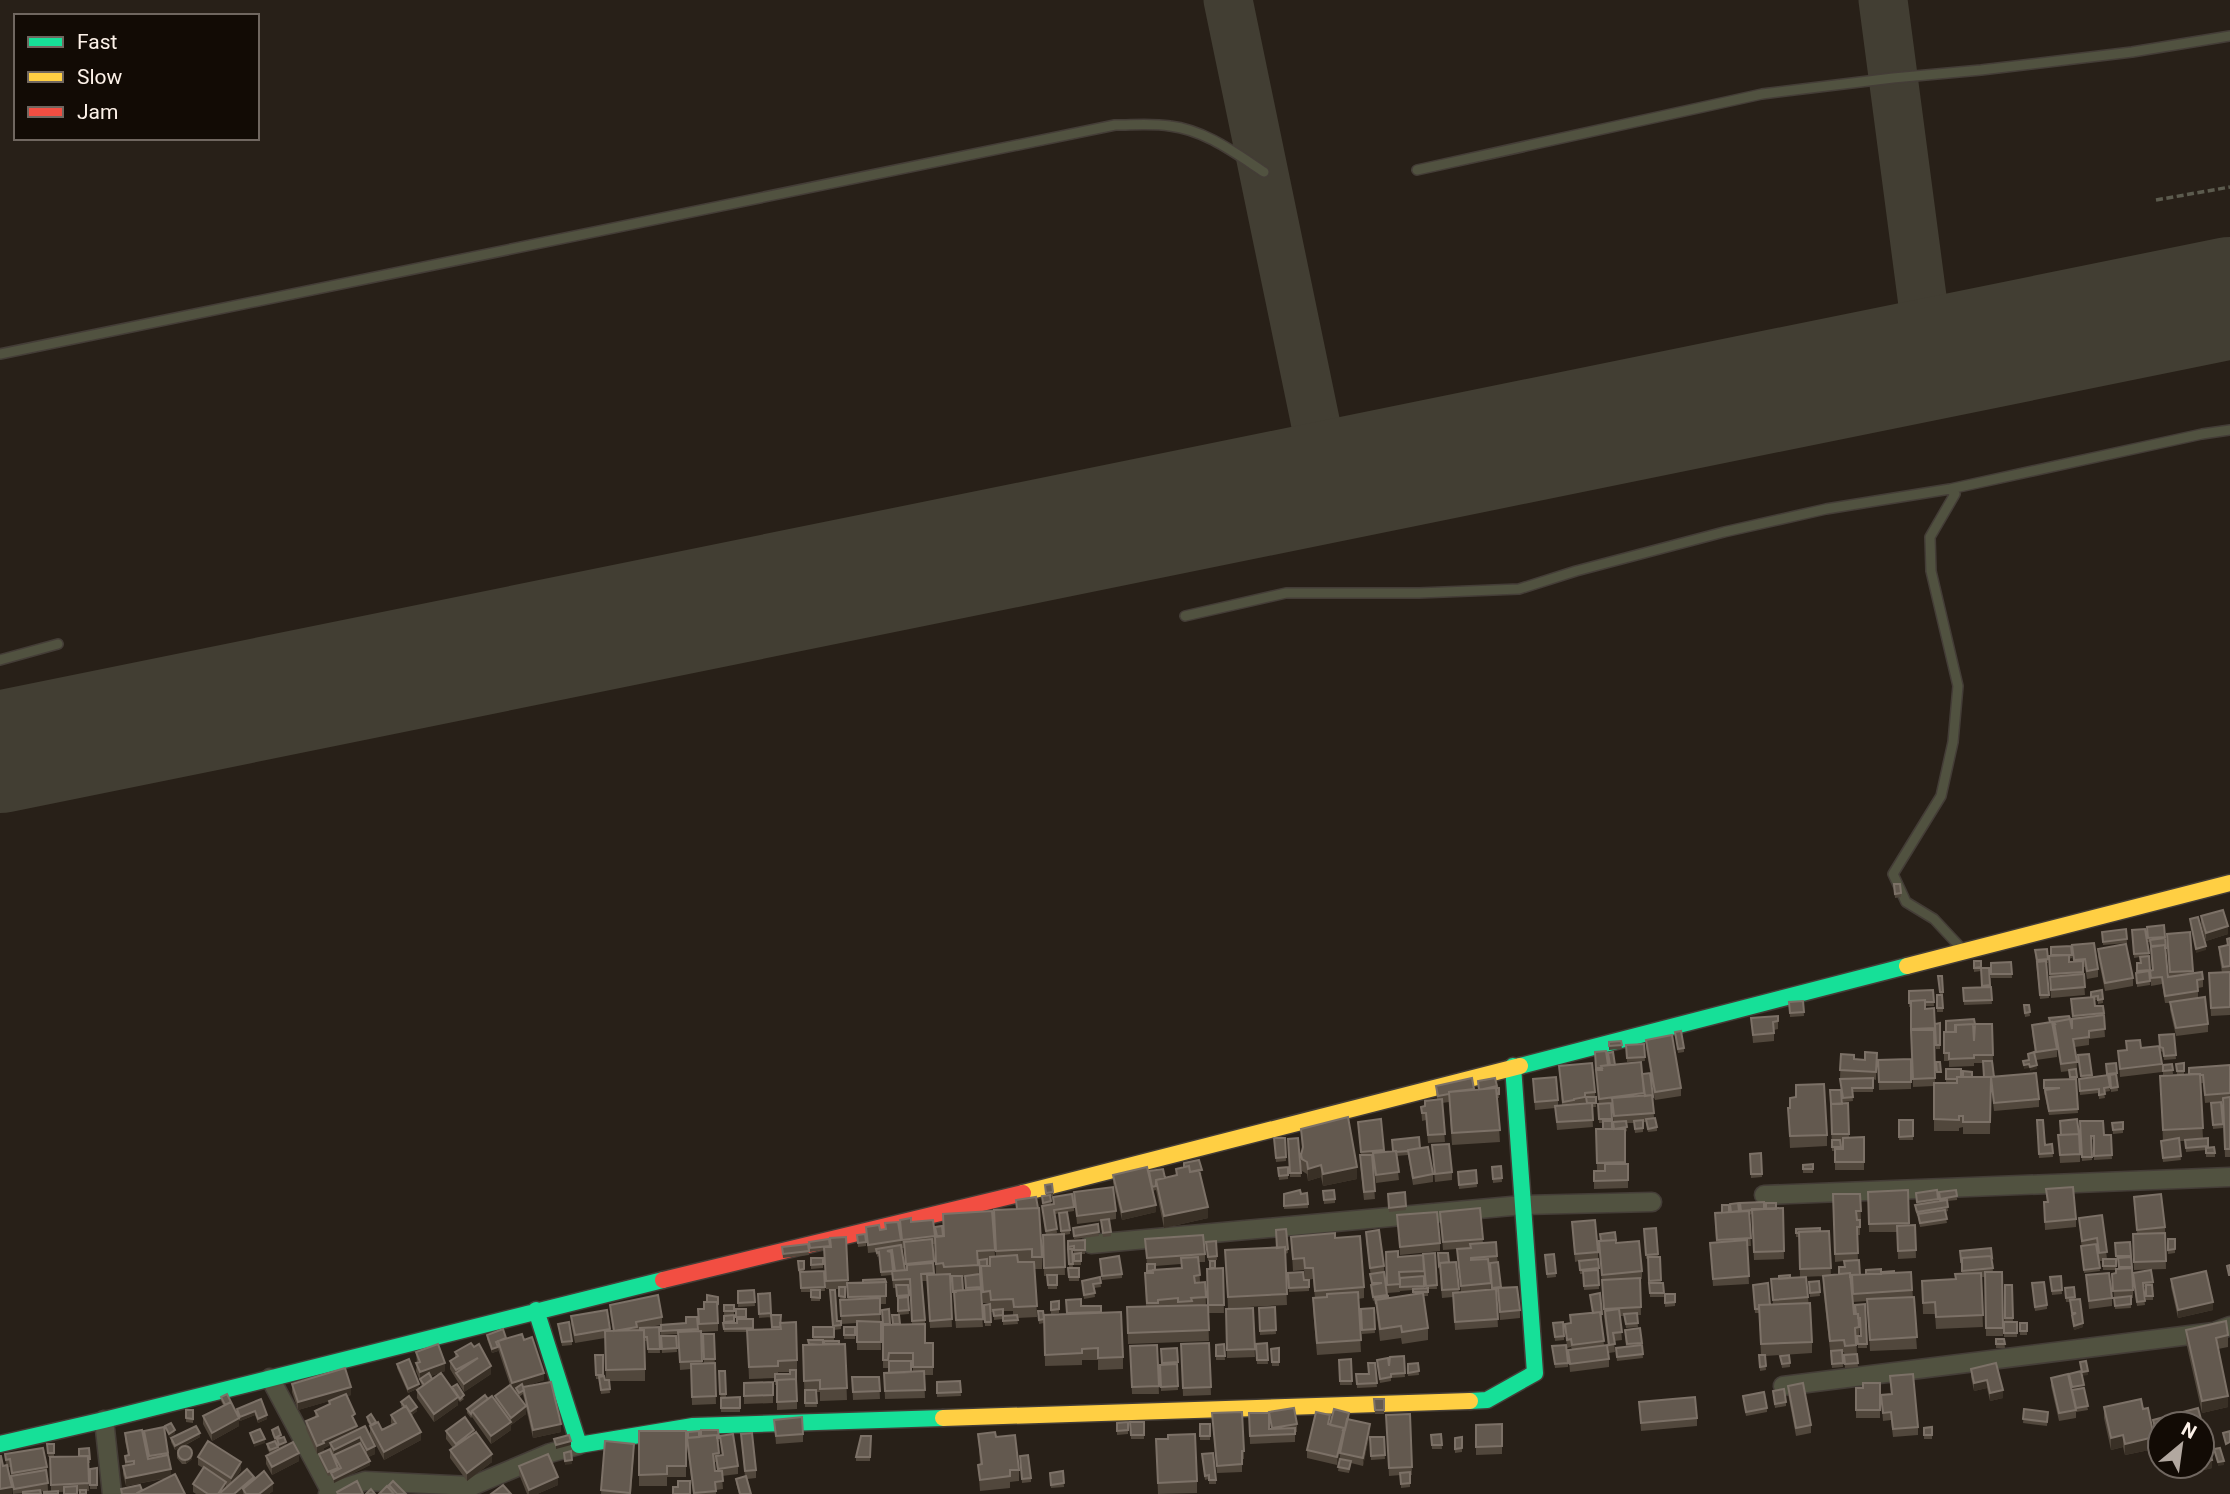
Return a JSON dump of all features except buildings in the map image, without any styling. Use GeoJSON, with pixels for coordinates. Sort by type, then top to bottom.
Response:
{"type":"FeatureCollection","features":[{"type":"Feature","properties":{"kind":"street"},"geometry":{"type":"LineString","coordinates":[[0,1444],[536,1310],[1001,1199],[1964,951],[2229,886]]}},
{"type":"Feature","properties":{"kind":"street"},"geometry":{"type":"LineString","coordinates":[[270,1378],[330,1493],[365,1481],[472,1486],[550,1453],[579,1445],[693,1426],[1487,1400],[1535,1373],[1513,1066]]}},
{"type":"Feature","properties":{"kind":"street"},"geometry":{"type":"LineString","coordinates":[[1764,1195],[2230,1177]]}},
{"type":"Feature","properties":{"kind":"street"},"geometry":{"type":"LineString","coordinates":[[1091,1244],[1523,1205],[1652,1202]]}},
{"type":"Feature","properties":{"kind":"street"},"geometry":{"type":"LineString","coordinates":[[536,1310],[579,1445]]}},
{"type":"Feature","properties":{"kind":"street"},"geometry":{"type":"LineString","coordinates":[[1783,1386],[2214,1332],[2230,1326]]}},
{"type":"Feature","properties":{"kind":"street"},"geometry":{"type":"LineString","coordinates":[[104,1420],[112,1494]]}},
{"type":"Feature","properties":{"kind":"lane"},"geometry":{"type":"LineString","coordinates":[[1417,170],[1762,94],[2132,52],[2230,36]]}},
{"type":"Feature","properties":{"kind":"lane"},"geometry":{"type":"LineString","coordinates":[[0,354],[1115,125],[1170,126],[1192,131],[1223,146],[1264,172]]}},
{"type":"Feature","properties":{"kind":"lane"},"geometry":{"type":"LineString","coordinates":[[1185,616],[1286,593],[1419,593],[1519,589],[1724,532],[1826,509],[1950,489],[2230,430]]}},
{"type":"Feature","properties":{"kind":"lane"},"geometry":{"type":"LineString","coordinates":[[1950,489],[1955,494],[1930,537],[1931,571],[1958,687],[1953,742],[1941,796],[1893,874],[1906,902],[1934,919],[1964,951]]}},
{"type":"Feature","properties":{"kind":"lane"},"geometry":{"type":"LineString","coordinates":[[0,660],[58,644]]}},
{"type":"Feature","properties":{"kind":"path"},"geometry":{"type":"LineString","coordinates":[[2156,200],[2230,187]]}},
{"type":"Feature","properties":{"kind":"taxiway"},"geometry":{"type":"LineString","coordinates":[[1228,0],[1328,483]]}},
{"type":"Feature","properties":{"kind":"taxiway"},"geometry":{"type":"LineString","coordinates":[[1883,0],[1930,358]]}},
{"type":"Feature","properties":{"kind":"runway"},"geometry":{"type":"LineString","coordinates":[[0,752],[2230,298]]}},
{"type":"Feature","properties":{"kind":"traffic: fast"},"geometry":{"type":"LineString","coordinates":[[1520,1066],[1907,966]]}},
{"type":"Feature","properties":{"kind":"traffic: fast"},"geometry":{"type":"LineString","coordinates":[[1470,1401],[1487,1400],[1535,1373],[1513,1066]]}},
{"type":"Feature","properties":{"kind":"traffic: fast"},"geometry":{"type":"LineString","coordinates":[[0,1444],[663,1280]]}},
{"type":"Feature","properties":{"kind":"traffic: fast"},"geometry":{"type":"LineString","coordinates":[[536,1310],[579,1445],[693,1426],[943,1418]]}},
{"type":"Feature","properties":{"kind":"traffic: slow"},"geometry":{"type":"LineString","coordinates":[[1907,966],[2230,883]]}},
{"type":"Feature","properties":{"kind":"traffic: slow"},"geometry":{"type":"LineString","coordinates":[[1023,1193],[1520,1066]]}},
{"type":"Feature","properties":{"kind":"traffic: slow"},"geometry":{"type":"LineString","coordinates":[[943,1418],[1470,1401]]}},
{"type":"Feature","properties":{"kind":"traffic: jam"},"geometry":{"type":"LineString","coordinates":[[663,1280],[1023,1193]]}}]}
